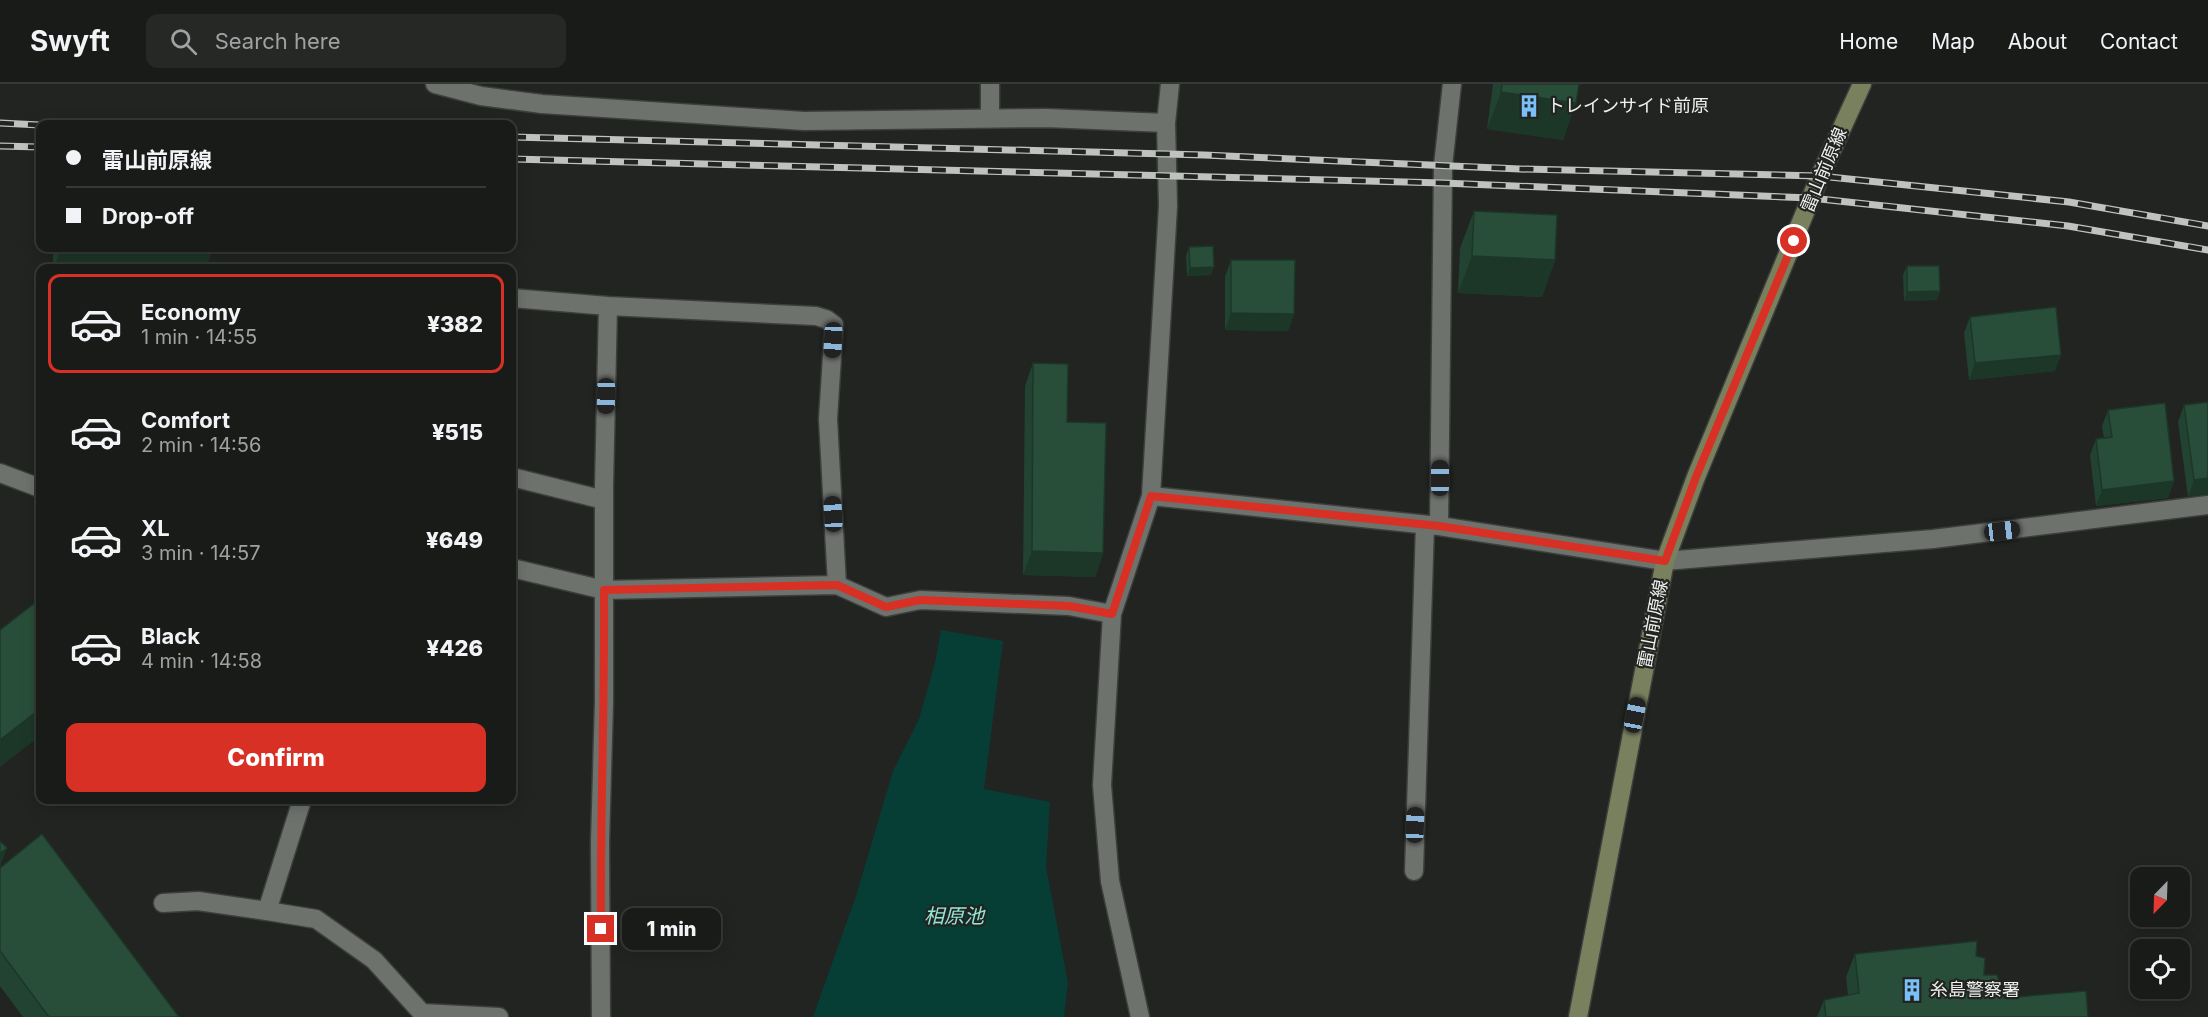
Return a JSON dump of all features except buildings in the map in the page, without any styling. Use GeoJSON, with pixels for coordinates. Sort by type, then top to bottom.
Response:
{"type":"FeatureCollection","features":[{"type":"Feature","properties":{"kind":"main road","name":"雷山前原線"},"geometry":{"type":"LineString","coordinates":[[1578,1017],[1665,561],[1700,466],[1820,176],[1862,84]]}},
{"type":"Feature","properties":{"kind":"street"},"geometry":{"type":"LineString","coordinates":[[435,84],[483,90],[542,104],[804,121],[1046,118],[1166,123]]}},
{"type":"Feature","properties":{"kind":"street"},"geometry":{"type":"LineString","coordinates":[[990,84],[990,119]]}},
{"type":"Feature","properties":{"kind":"street"},"geometry":{"type":"LineString","coordinates":[[1140,1017],[1110,881],[1102,785],[1112,614],[1151,496],[1168,206],[1166,123],[1170,84]]}},
{"type":"Feature","properties":{"kind":"street"},"geometry":{"type":"LineString","coordinates":[[1414,871],[1432,526],[1443,166],[1452,84]]}},
{"type":"Feature","properties":{"kind":"street"},"geometry":{"type":"LineString","coordinates":[[516,298],[609,306],[816,316],[834,325],[828,419],[837,585]]}},
{"type":"Feature","properties":{"kind":"street"},"geometry":{"type":"LineString","coordinates":[[602,1017],[600,842],[609,306]]}},
{"type":"Feature","properties":{"kind":"street"},"geometry":{"type":"LineString","coordinates":[[0,473],[36,486]]}},
{"type":"Feature","properties":{"kind":"street"},"geometry":{"type":"LineString","coordinates":[[516,478],[604,500]]}},
{"type":"Feature","properties":{"kind":"street"},"geometry":{"type":"LineString","coordinates":[[1151,496],[1432,526],[1665,561],[1934,539],[2208,505]]}},
{"type":"Feature","properties":{"kind":"street"},"geometry":{"type":"LineString","coordinates":[[516,569],[604,590],[837,585],[886,607],[920,600],[1069,606],[1112,614]]}},
{"type":"Feature","properties":{"kind":"street"},"geometry":{"type":"LineString","coordinates":[[267,911],[301,804]]}},
{"type":"Feature","properties":{"kind":"street"},"geometry":{"type":"LineString","coordinates":[[164,903],[198,900],[316,919],[374,960],[422,1013],[499,1017]]}},
{"type":"Feature","properties":{"kind":"water","name":"相原池"},"geometry":{"type":"Polygon","coordinates":[[[941,630],[1003,641],[984,789],[1050,802],[1046,867],[1068,983],[1064,1017],[813,1017],[856,896],[893,771],[919,719],[935,663],[941,630]]]}},
{"type":"Feature","properties":{"kind":"railway"},"geometry":{"type":"LineString","coordinates":[[0,123],[36,125]]}},
{"type":"Feature","properties":{"kind":"railway"},"geometry":{"type":"LineString","coordinates":[[516,137],[1204,155],[1520,169],[1820,176],[2069,202],[2208,226]]}},
{"type":"Feature","properties":{"kind":"railway"},"geometry":{"type":"LineString","coordinates":[[0,146],[36,147]]}},
{"type":"Feature","properties":{"kind":"railway"},"geometry":{"type":"LineString","coordinates":[[516,159],[1443,183],[1811,198],[2068,226],[2208,250]]}},
{"type":"Feature","properties":{"kind":"place","name":"トレインサイド前原"},"geometry":{"type":"Point","coordinates":[1529,106]}},
{"type":"Feature","properties":{"kind":"place","name":"糸島警察署"},"geometry":{"type":"Point","coordinates":[1912,990]}},
{"type":"Feature","properties":{"kind":"route"},"geometry":{"type":"LineString","coordinates":[[601,929],[604,590],[837,585],[886,607],[920,600],[1069,606],[1112,614],[1151,496],[1439,526],[1665,561],[1696,477],[1794,241]]}}]}
